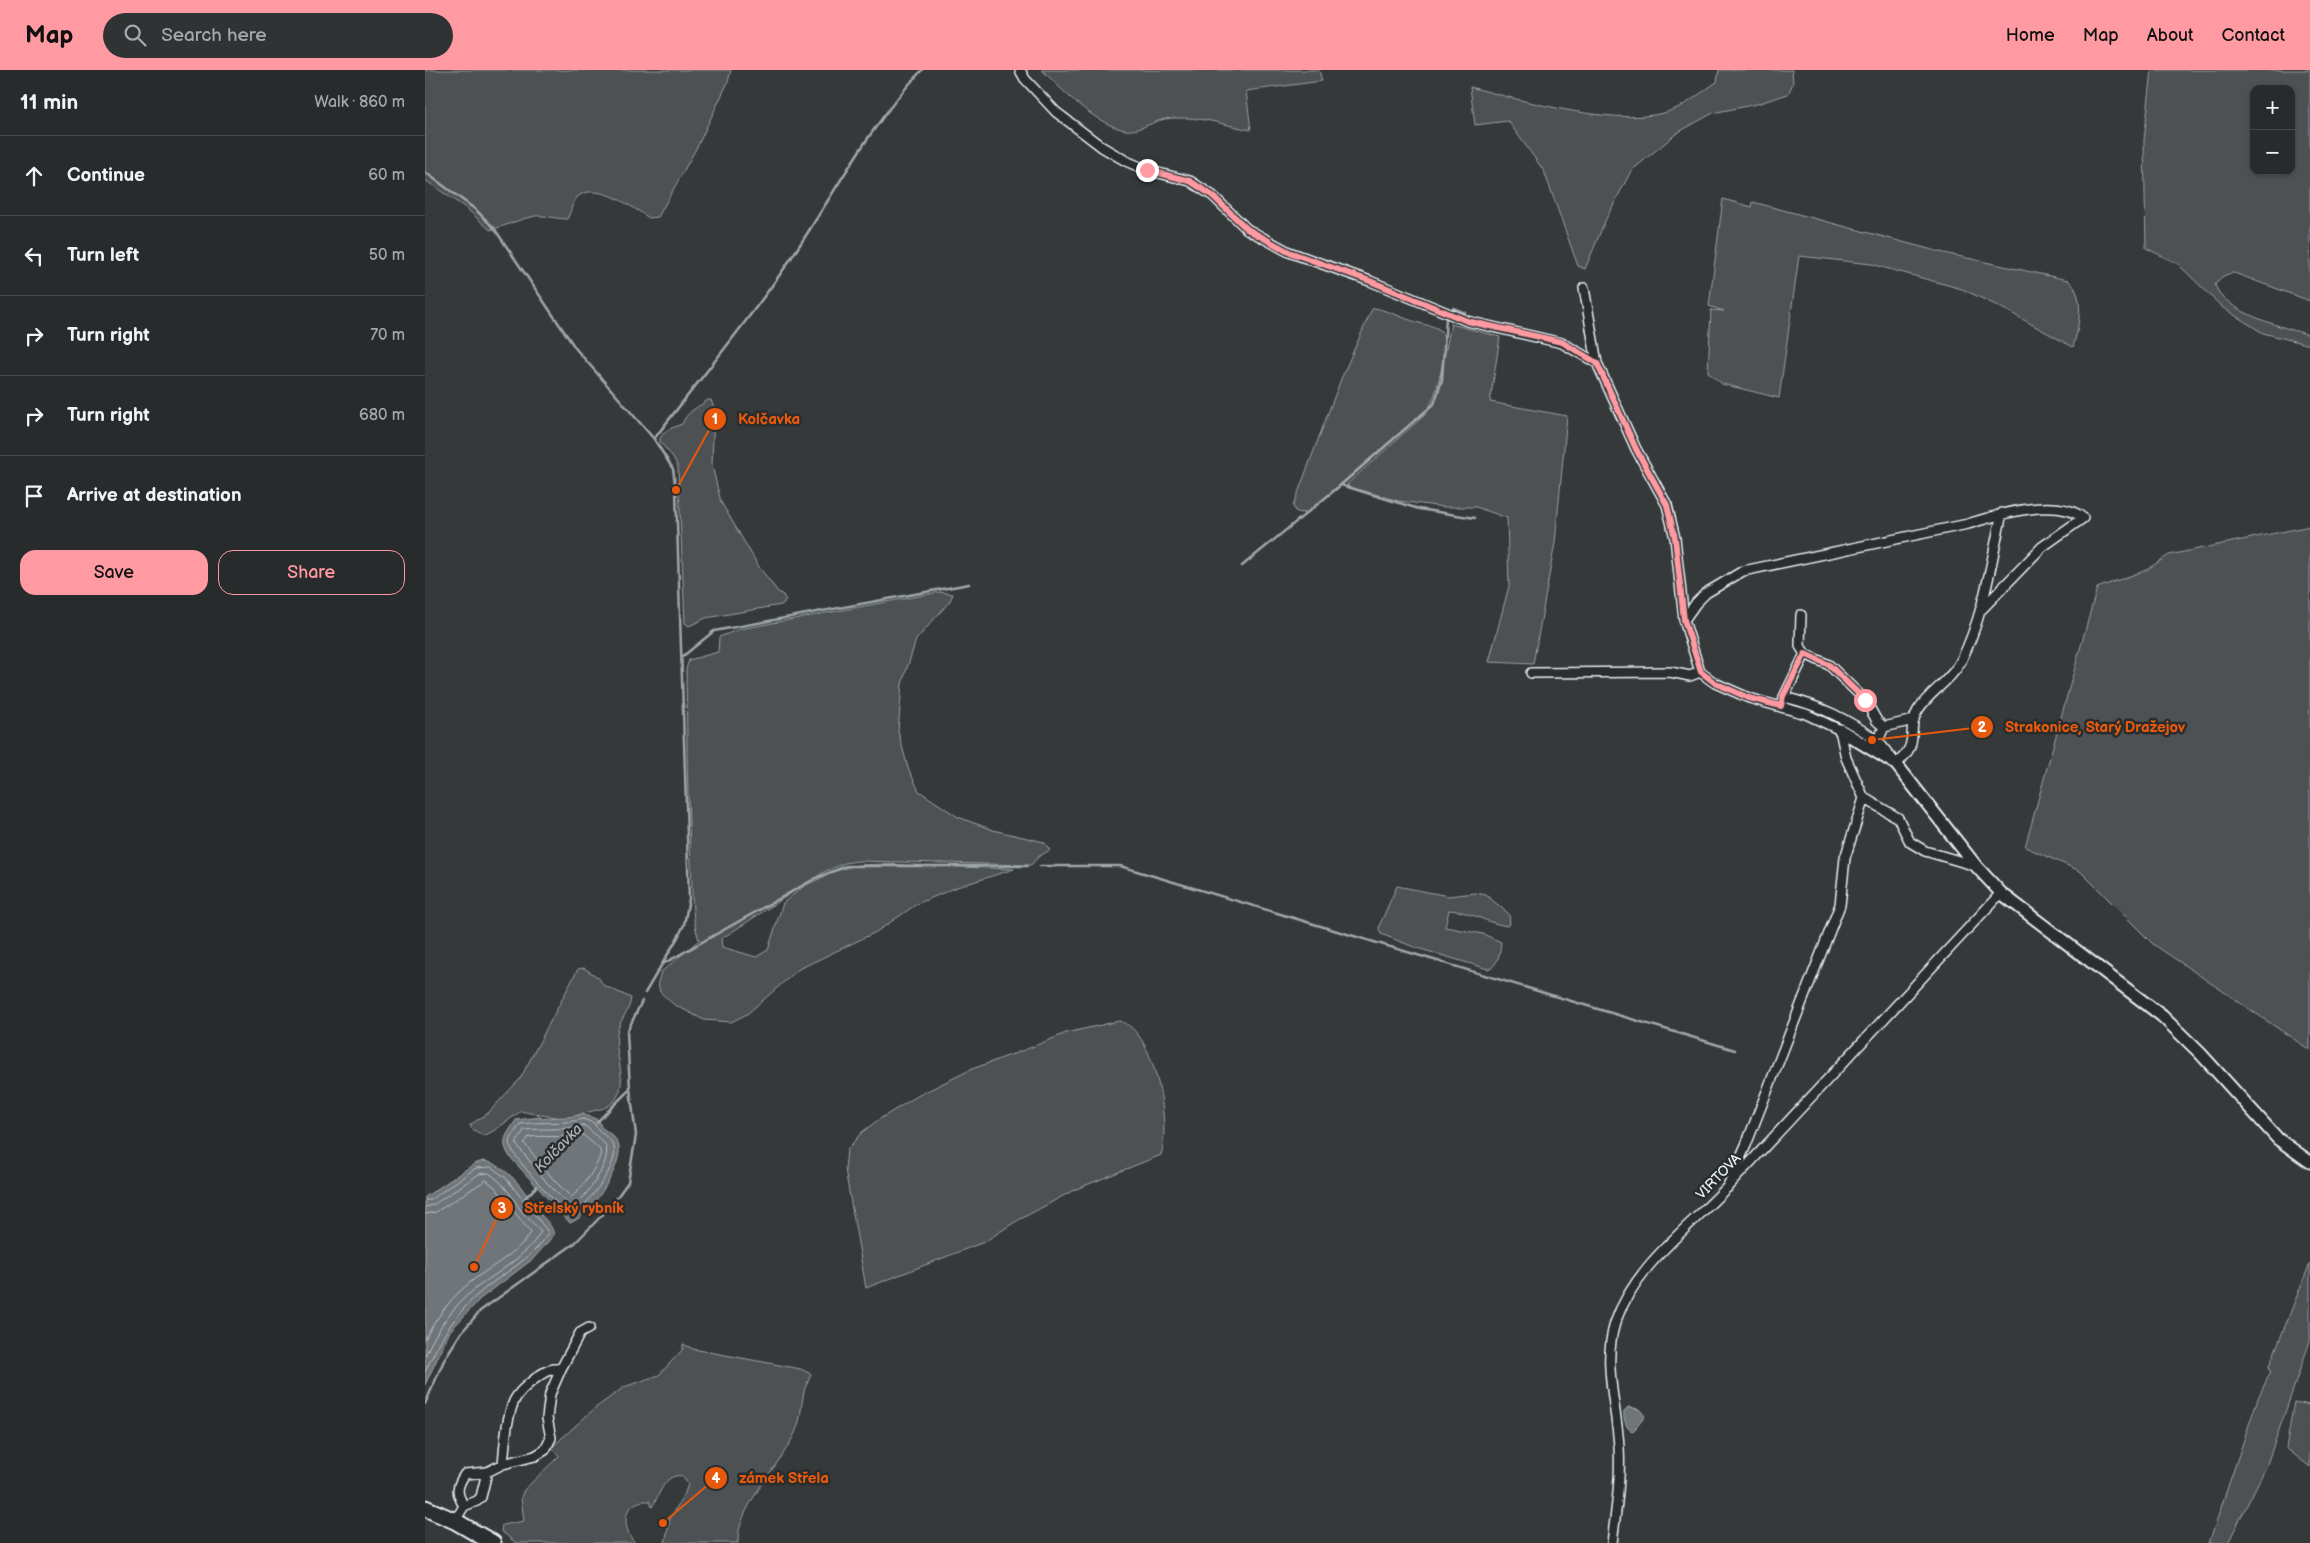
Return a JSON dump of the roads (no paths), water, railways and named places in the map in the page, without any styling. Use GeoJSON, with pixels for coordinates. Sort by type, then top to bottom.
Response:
{"type":"FeatureCollection","features":[{"type":"Feature","properties":{"kind":"main road"},"geometry":{"type":"LineString","coordinates":[[425,1508],[455,1521],[493,1543]]}},
{"type":"Feature","properties":{"kind":"street"},"geometry":{"type":"LineString","coordinates":[[1020,70],[1025,79],[1056,112],[1102,147],[1126,161],[1147,170],[1190,181],[1213,196],[1247,229],[1289,252],[1370,281],[1467,321],[1562,342],[1597,363]]}},
{"type":"Feature","properties":{"kind":"street"},"geometry":{"type":"LineString","coordinates":[[1584,288],[1597,363],[1636,449],[1667,505],[1675,538],[1684,620],[1701,672],[1715,683],[1741,694],[1781,706],[1840,730],[1896,764]]}},
{"type":"Feature","properties":{"kind":"street"},"geometry":{"type":"LineString","coordinates":[[1684,620],[1696,603],[1724,581],[1743,571],[1968,524],[2002,513],[2040,508],[2065,509],[2078,513],[2083,518],[2042,547],[1982,609]]}},
{"type":"Feature","properties":{"kind":"street"},"geometry":{"type":"LineString","coordinates":[[1896,764],[1907,756],[1913,743],[1914,720],[1919,709],[1952,675],[1961,662],[1982,609],[2002,513]]}},
{"type":"Feature","properties":{"kind":"street"},"geometry":{"type":"LineString","coordinates":[[1680,592],[1696,603]]}},
{"type":"Feature","properties":{"kind":"street"},"geometry":{"type":"LineString","coordinates":[[1801,614],[1800,646],[1805,654],[1829,665],[1865,700],[1877,721],[1884,727]]}},
{"type":"Feature","properties":{"kind":"street"},"geometry":{"type":"LineString","coordinates":[[1781,706],[1783,696],[1805,654]]}},
{"type":"Feature","properties":{"kind":"street"},"geometry":{"type":"LineString","coordinates":[[1531,673],[1670,672],[1689,676],[1701,672]]}},
{"type":"Feature","properties":{"kind":"street"},"geometry":{"type":"LineString","coordinates":[[1783,696],[1813,704],[1852,722],[1879,741],[1976,866],[2001,892],[2162,1016],[2200,1053],[2268,1129],[2288,1148],[2310,1162]]}},
{"type":"Feature","properties":{"kind":"street"},"geometry":{"type":"LineString","coordinates":[[1884,727],[1914,720]]}},
{"type":"Feature","properties":{"kind":"street"},"geometry":{"type":"LineString","coordinates":[[1879,741],[1884,727]]}},
{"type":"Feature","properties":{"kind":"street"},"geometry":{"type":"LineString","coordinates":[[1840,730],[1846,758],[1864,798],[1897,818],[1910,842],[1925,851],[1976,866]]}},
{"type":"Feature","properties":{"kind":"street"},"geometry":{"type":"LineString","coordinates":[[1727,1188],[1749,1137],[1840,905],[1845,858],[1864,798]]}},
{"type":"Feature","properties":{"kind":"street","name":"VIRTOVA"},"geometry":{"type":"LineString","coordinates":[[1612,1543],[1619,1466],[1618,1430],[1611,1393],[1611,1343],[1615,1324],[1635,1282],[1655,1258],[1727,1188],[2001,892]]}},
{"type":"Feature","properties":{"kind":"street"},"geometry":{"type":"LineString","coordinates":[[464,1506],[458,1496],[458,1484],[465,1474],[487,1472],[503,1464],[535,1456],[549,1446],[551,1438],[547,1418],[550,1394],[580,1333],[589,1328]]}},
{"type":"Feature","properties":{"kind":"street"},"geometry":{"type":"LineString","coordinates":[[503,1464],[514,1401],[529,1383],[543,1372],[555,1368],[561,1369]]}},
{"type":"Feature","properties":{"kind":"street"},"geometry":{"type":"LineString","coordinates":[[455,1521],[464,1506],[477,1501],[481,1497],[487,1472]]}},
{"type":"Feature","properties":{"kind":"water"},"geometry":{"type":"Polygon","coordinates":[[[582,1114],[599,1120],[601,1127],[615,1138],[619,1147],[619,1156],[610,1179],[595,1202],[578,1219],[570,1223],[510,1157],[505,1146],[505,1138],[516,1120],[541,1117],[541,1119],[567,1117],[582,1114]]]}},
{"type":"Feature","properties":{"kind":"water"},"geometry":{"type":"Polygon","coordinates":[[[483,1161],[490,1162],[503,1169],[514,1179],[529,1198],[533,1207],[549,1223],[554,1235],[533,1259],[480,1299],[450,1331],[425,1385],[425,1197],[474,1164],[483,1161]]]}},
{"type":"Feature","properties":{"kind":"water"},"geometry":{"type":"Polygon","coordinates":[[[1628,1407],[1639,1409],[1645,1416],[1633,1432],[1628,1429],[1625,1420],[1624,1411],[1628,1407]]]}},
{"type":"Feature","properties":{"kind":"waterway"},"geometry":{"type":"LineString","coordinates":[[654,439],[766,294],[798,248],[865,143],[902,93],[922,70]]}},
{"type":"Feature","properties":{"kind":"waterway","name":"Kolčavka"},"geometry":{"type":"LineString","coordinates":[[425,172],[476,210],[494,228],[576,349],[654,439],[673,469],[676,490],[689,899],[684,925],[645,993]]}},
{"type":"Feature","properties":{"kind":"waterway"},"geometry":{"type":"LineString","coordinates":[[1453,308],[1465,313]]}},
{"type":"Feature","properties":{"kind":"waterway"},"geometry":{"type":"LineString","coordinates":[[1242,566],[1341,485],[1434,404],[1442,380],[1446,318]]}},
{"type":"Feature","properties":{"kind":"waterway"},"geometry":{"type":"LineString","coordinates":[[1341,485],[1419,509],[1475,518]]}},
{"type":"Feature","properties":{"kind":"waterway"},"geometry":{"type":"LineString","coordinates":[[682,657],[714,631],[969,584]]}},
{"type":"Feature","properties":{"kind":"waterway"},"geometry":{"type":"LineString","coordinates":[[663,964],[816,878],[846,866],[1027,866]]}},
{"type":"Feature","properties":{"kind":"waterway"},"geometry":{"type":"LineString","coordinates":[[1040,866],[1120,866],[1735,1050]]}},
{"type":"Feature","properties":{"kind":"waterway","name":"Kolčavka"},"geometry":{"type":"LineString","coordinates":[[597,1122],[630,1089],[627,1032],[642,1001]]}},
{"type":"Feature","properties":{"kind":"waterway"},"geometry":{"type":"LineString","coordinates":[[425,1404],[445,1358],[461,1333],[480,1311],[575,1243],[610,1207],[628,1182],[636,1135],[630,1089]]}},
{"type":"Feature","properties":{"kind":"waterway","name":"Kolčavka"},"geometry":{"type":"LineString","coordinates":[[525,1198],[537,1186]]}},
{"type":"Feature","properties":{"kind":"place","name":"Kolčavka"},"geometry":{"type":"Point","coordinates":[676,490]}},
{"type":"Feature","properties":{"kind":"place","name":"Strakonice, Starý Dražejov"},"geometry":{"type":"Point","coordinates":[1872,740]}},
{"type":"Feature","properties":{"kind":"place","name":"Střelský rybník"},"geometry":{"type":"Point","coordinates":[474,1267]}},
{"type":"Feature","properties":{"kind":"place","name":"zámek Střela"},"geometry":{"type":"Point","coordinates":[663,1523]}}]}
